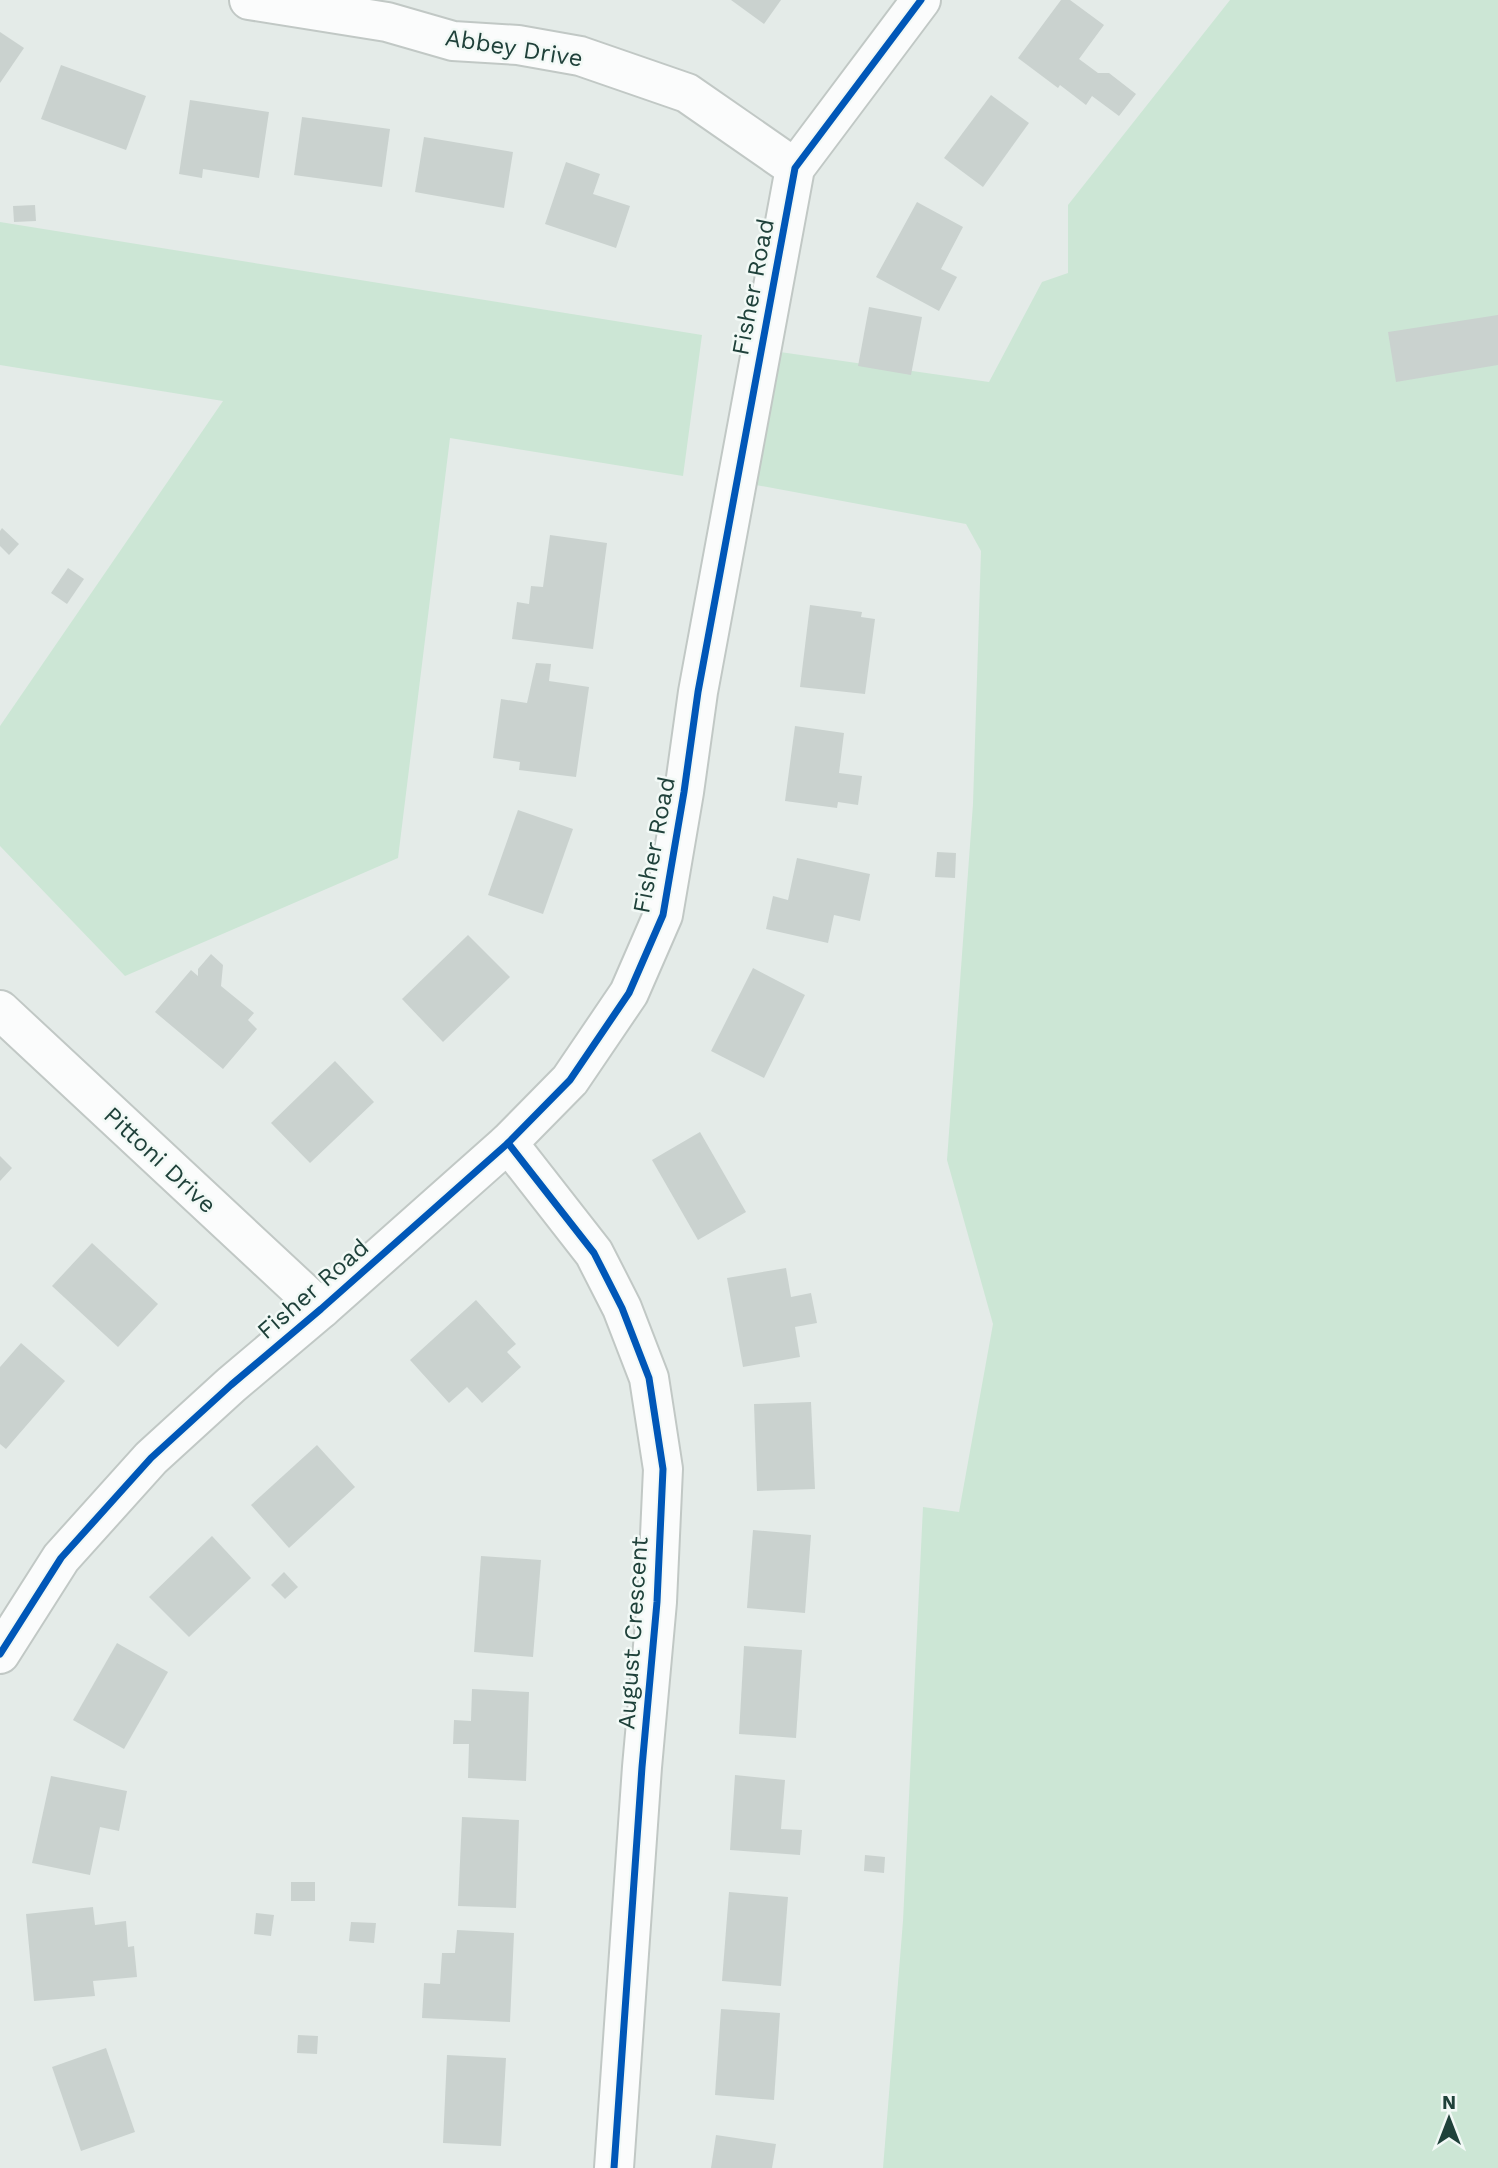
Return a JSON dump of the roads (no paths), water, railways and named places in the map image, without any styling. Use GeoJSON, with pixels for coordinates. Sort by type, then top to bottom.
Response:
{"type":"FeatureCollection","features":[{"type":"Feature","properties":{"kind":"street","name":"Abbey Drive"},"geometry":{"type":"LineString","coordinates":[[249,0],[389,11],[453,41],[518,45],[580,56],[688,93],[795,168]]}},
{"type":"Feature","properties":{"kind":"street","name":"Fisher Road"},"geometry":{"type":"LineString","coordinates":[[0,1654],[61,1558],[151,1458],[508,1143],[570,1080],[629,993],[663,915],[698,692],[795,168],[921,0]]}},
{"type":"Feature","properties":{"kind":"street","name":"Pittoni Drive"},"geometry":{"type":"LineString","coordinates":[[0,1010],[321,1310]]}},
{"type":"Feature","properties":{"kind":"street","name":"August Crescent"},"geometry":{"type":"LineString","coordinates":[[508,1143],[594,1253],[622,1308],[649,1378],[663,1469],[657,1602],[642,1767],[614,2168]]}}]}
